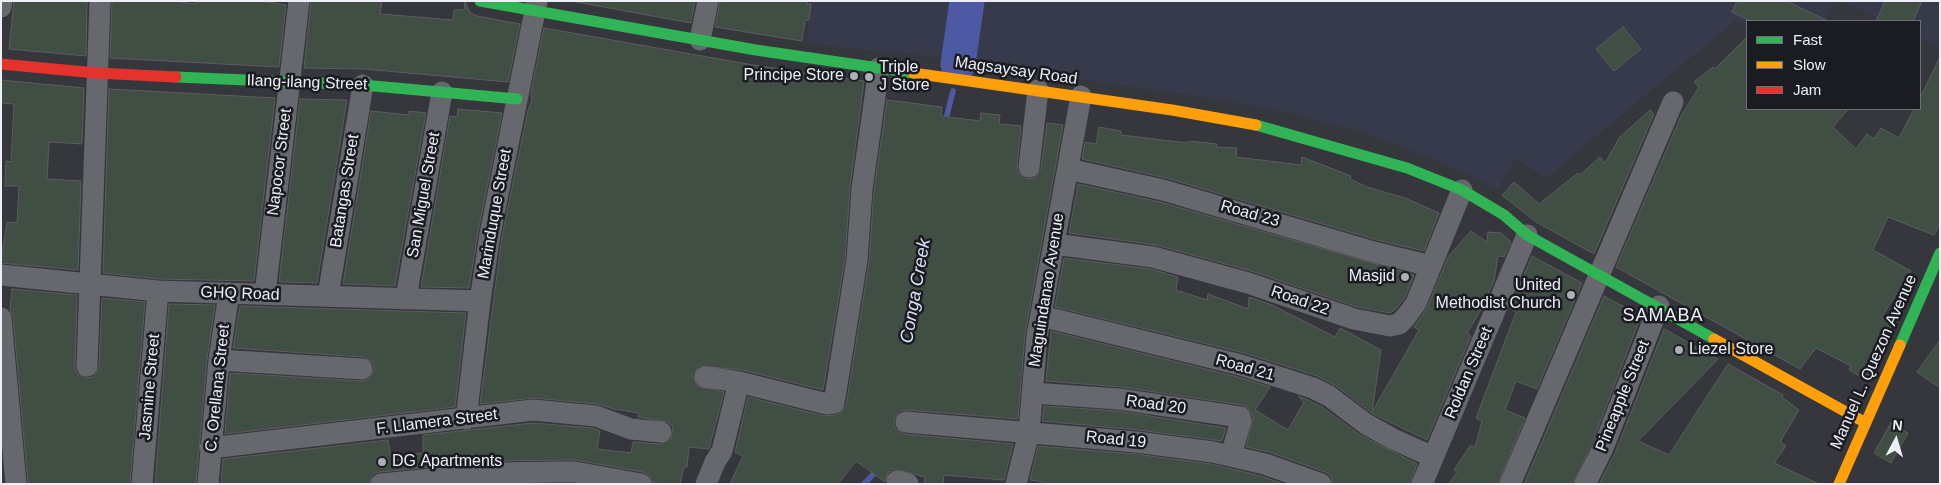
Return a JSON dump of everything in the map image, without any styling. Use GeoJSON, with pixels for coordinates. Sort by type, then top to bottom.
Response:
{"type":"FeatureCollection","features":[{"type":"Feature","properties":{"kind":"street"},"geometry":{"type":"LineString","coordinates":[[1,7],[2,1]]}},
{"type":"Feature","properties":{"kind":"street"},"geometry":{"type":"LineString","coordinates":[[87,366],[100,1]]}},
{"type":"Feature","properties":{"kind":"street","name":"Napocor Street"},"geometry":{"type":"LineString","coordinates":[[265,294],[300,1]]}},
{"type":"Feature","properties":{"kind":"street","name":"Magsaysay Road"},"geometry":{"type":"LineString","coordinates":[[480,1],[584,10],[700,40],[879,68],[1081,96],[1264,126],[1407,168],[1462,190],[1504,215],[1528,235],[1866,422]]}},
{"type":"Feature","properties":{"kind":"street"},"geometry":{"type":"LineString","coordinates":[[700,40],[708,1]]}},
{"type":"Feature","properties":{"kind":"street","name":"Marinduque Street"},"geometry":{"type":"LineString","coordinates":[[466,419],[490,234],[536,6]]}},
{"type":"Feature","properties":{"kind":"street","name":"Ilang-ilang Street"},"geometry":{"type":"LineString","coordinates":[[1,64],[96,72],[289,83],[363,85],[517,98]]}},
{"type":"Feature","properties":{"kind":"street"},"geometry":{"type":"LineString","coordinates":[[706,377],[739,382],[827,404],[834,403],[857,260],[862,189],[879,68]]}},
{"type":"Feature","properties":{"kind":"street","name":"Batangas Street"},"geometry":{"type":"LineString","coordinates":[[328,296],[363,85]]}},
{"type":"Feature","properties":{"kind":"street"},"geometry":{"type":"LineString","coordinates":[[1029,167],[1038,90]]}},
{"type":"Feature","properties":{"kind":"street","name":"San Miguel Street"},"geometry":{"type":"LineString","coordinates":[[406,298],[442,92]]}},
{"type":"Feature","properties":{"kind":"street","name":"Maguindanao Avenue"},"geometry":{"type":"LineString","coordinates":[[1016,484],[1029,432],[1041,316],[1081,96]]}},
{"type":"Feature","properties":{"kind":"street"},"geometry":{"type":"LineString","coordinates":[[1510,484],[1673,102]]}},
{"type":"Feature","properties":{"kind":"street","name":"Road 23"},"geometry":{"type":"LineString","coordinates":[[1068,169],[1163,190],[1374,252],[1431,266]]}},
{"type":"Feature","properties":{"kind":"street","name":"Road 22"},"geometry":{"type":"LineString","coordinates":[[1054,244],[1153,258],[1248,283],[1354,319],[1390,326],[1399,324],[1406,318],[1416,303],[1462,190]]}},
{"type":"Feature","properties":{"kind":"street","name":"Roldan Street"},"geometry":{"type":"LineString","coordinates":[[1422,484],[1528,235]]}},
{"type":"Feature","properties":{"kind":"street","name":"Manuel L. Quezon Avenue"},"geometry":{"type":"LineString","coordinates":[[1839,484],[1940,252]]}},
{"type":"Feature","properties":{"kind":"street","name":"GHQ Road"},"geometry":{"type":"LineString","coordinates":[[1,276],[158,291],[480,300]]}},
{"type":"Feature","properties":{"kind":"street","name":"Jasmine Street"},"geometry":{"type":"LineString","coordinates":[[142,484],[158,291]]}},
{"type":"Feature","properties":{"kind":"street","name":"C. Orellana Street"},"geometry":{"type":"LineString","coordinates":[[208,484],[219,360],[229,293]]}},
{"type":"Feature","properties":{"kind":"street","name":"Pineapple Street"},"geometry":{"type":"LineString","coordinates":[[1585,484],[1603,448],[1659,306]]}},
{"type":"Feature","properties":{"kind":"street","name":"Road 21"},"geometry":{"type":"LineString","coordinates":[[1041,316],[1241,365],[1313,388],[1335,400],[1366,424],[1433,457]]}},
{"type":"Feature","properties":{"kind":"street"},"geometry":{"type":"LineString","coordinates":[[1,318],[8,463],[16,484]]}},
{"type":"Feature","properties":{"kind":"street"},"geometry":{"type":"LineString","coordinates":[[219,360],[362,369]]}},
{"type":"Feature","properties":{"kind":"street"},"geometry":{"type":"LineString","coordinates":[[706,484],[722,450],[739,382]]}},
{"type":"Feature","properties":{"kind":"street","name":"Road 20"},"geometry":{"type":"LineString","coordinates":[[1032,393],[1119,400],[1240,417],[1241,420],[1231,456]]}},
{"type":"Feature","properties":{"kind":"street","name":"F. Llamera Street"},"geometry":{"type":"LineString","coordinates":[[210,448],[533,410],[596,416],[632,429],[662,432]]}},
{"type":"Feature","properties":{"kind":"street","name":"Road 19"},"geometry":{"type":"LineString","coordinates":[[906,422],[1136,442],[1231,456],[1265,464],[1321,484]]}},
{"type":"Feature","properties":{"kind":"street"},"geometry":{"type":"LineString","coordinates":[[390,483],[496,473],[565,472],[590,479],[641,484]]}},
{"type":"Feature","properties":{"kind":"shaded area"},"geometry":{"type":"Polygon","coordinates":[[[810,1],[1835,1],[1826,20],[1746,20],[1746,26],[1736,20],[1546,178],[1515,158],[1498,189],[1442,163],[1366,133],[1285,112],[1215,99],[918,55],[807,44],[810,1]]]}},
{"type":"Feature","properties":{"kind":"shaded area"},"geometry":{"type":"Polygon","coordinates":[[[1841,1],[1940,1],[1940,47],[1921,38],[1921,20],[1882,20],[1841,1]]]}},
{"type":"Feature","properties":{"kind":"building"},"geometry":{"type":"Polygon","coordinates":[[[14,1],[87,1],[86,56],[9,49],[14,1]]]}},
{"type":"Feature","properties":{"kind":"building"},"geometry":{"type":"Polygon","coordinates":[[[112,1],[173,1],[195,4],[196,1],[261,1],[286,5],[279,67],[110,58],[112,1]]]}},
{"type":"Feature","properties":{"kind":"building"},"geometry":{"type":"Polygon","coordinates":[[[311,1],[382,1],[380,14],[453,20],[454,10],[464,10],[465,1],[470,13],[477,16],[520,24],[508,82],[364,69],[304,68],[311,1]]]}},
{"type":"Feature","properties":{"kind":"building"},"geometry":{"type":"Polygon","coordinates":[[[571,1],[695,1],[691,23],[571,1]]]}},
{"type":"Feature","properties":{"kind":"building"},"geometry":{"type":"Polygon","coordinates":[[[720,1],[808,1],[807,4],[811,4],[809,20],[805,20],[802,41],[715,27],[720,1]]]}},
{"type":"Feature","properties":{"kind":"building"},"geometry":{"type":"Polygon","coordinates":[[[1737,1],[1786,1],[1826,20],[1748,20],[1732,12],[1737,1]]]}},
{"type":"Feature","properties":{"kind":"building"},"geometry":{"type":"Polygon","coordinates":[[[1885,1],[1922,1],[1913,20],[1876,20],[1885,1]]]}},
{"type":"Feature","properties":{"kind":"building"},"geometry":{"type":"Polygon","coordinates":[[[1623,27],[1641,49],[1614,71],[1596,49],[1623,27]]]}},
{"type":"Feature","properties":{"kind":"building"},"geometry":{"type":"Polygon","coordinates":[[[544,28],[753,65],[864,81],[850,187],[845,259],[823,390],[742,370],[700,366],[693,375],[697,386],[724,392],[709,449],[689,447],[687,467],[684,467],[680,484],[653,483],[649,475],[643,472],[575,460],[495,461],[380,472],[373,474],[369,484],[221,484],[223,459],[388,440],[391,457],[423,453],[423,435],[533,423],[593,428],[600,431],[597,449],[631,453],[633,442],[660,444],[671,439],[673,427],[668,422],[638,417],[639,413],[597,404],[534,398],[480,404],[502,236],[528,110],[532,101],[531,93],[544,28]]]}},
{"type":"Feature","properties":{"kind":"building"},"geometry":{"type":"Polygon","coordinates":[[[1746,38],[1746,110],[1847,110],[1833,127],[1856,149],[1867,134],[1874,139],[1881,128],[1899,138],[1913,110],[1921,110],[1921,96],[1940,57],[1940,224],[1934,235],[1888,217],[1873,250],[1911,271],[1881,318],[1892,324],[1867,380],[1849,370],[1851,366],[1816,348],[1800,369],[1616,267],[1681,116],[1699,87],[1694,82],[1713,67],[1715,69],[1746,38]]]}},
{"type":"Feature","properties":{"kind":"building"},"geometry":{"type":"Polygon","coordinates":[[[1,80],[84,88],[82,144],[49,142],[47,179],[81,181],[78,270],[1,263],[7,222],[17,223],[19,186],[5,186],[6,161],[11,162],[14,104],[1,103],[1,80]]]}},
{"type":"Feature","properties":{"kind":"building"},"geometry":{"type":"Polygon","coordinates":[[[109,89],[275,98],[254,281],[159,279],[103,273],[109,89]]]}},
{"type":"Feature","properties":{"kind":"building"},"geometry":{"type":"Polygon","coordinates":[[[300,99],[347,100],[317,283],[279,282],[300,99]]]}},
{"type":"Feature","properties":{"kind":"building"},"geometry":{"type":"Polygon","coordinates":[[[887,100],[942,107],[941,116],[980,121],[981,113],[1000,115],[999,124],[1021,126],[1017,166],[1018,172],[1027,179],[1034,178],[1041,169],[1047,123],[1063,125],[1025,334],[1018,419],[907,410],[900,411],[894,420],[895,428],[905,434],[1013,444],[1004,480],[944,475],[943,484],[924,484],[925,477],[894,469],[888,473],[885,482],[856,461],[838,484],[730,484],[743,456],[735,452],[748,397],[824,416],[836,415],[842,412],[846,406],[869,262],[874,190],[887,100]]]}},
{"type":"Feature","properties":{"kind":"building"},"geometry":{"type":"Polygon","coordinates":[[[458,109],[502,113],[478,232],[469,288],[421,287],[450,116],[457,117],[458,109]]]}},
{"type":"Feature","properties":{"kind":"building"},"geometry":{"type":"Polygon","coordinates":[[[1650,110],[1654,114],[1594,254],[1536,222],[1502,195],[1514,182],[1539,204],[1578,173],[1580,175],[1600,157],[1605,163],[1620,137],[1650,110]]]}},
{"type":"Feature","properties":{"kind":"building"},"geometry":{"type":"Polygon","coordinates":[[[371,111],[409,115],[409,111],[426,113],[395,286],[343,284],[371,111]]]}},
{"type":"Feature","properties":{"kind":"building"},"geometry":{"type":"Polygon","coordinates":[[[1099,127],[1121,131],[1121,135],[1188,143],[1189,141],[1217,144],[1216,147],[1237,148],[1236,157],[1301,165],[1302,157],[1351,176],[1350,179],[1367,187],[1405,198],[1439,213],[1424,251],[1377,240],[1166,178],[1082,159],[1085,142],[1096,144],[1099,127]]]}},
{"type":"Feature","properties":{"kind":"building"},"geometry":{"type":"Polygon","coordinates":[[[1078,184],[1160,202],[1414,275],[1405,297],[1396,309],[1390,313],[1357,307],[1251,271],[1156,245],[1069,233],[1078,184]]]}},
{"type":"Feature","properties":{"kind":"building"},"geometry":{"type":"Polygon","coordinates":[[[1471,231],[1487,242],[1488,232],[1501,233],[1511,242],[1504,257],[1498,256],[1494,281],[1482,308],[1467,333],[1471,336],[1427,440],[1373,414],[1336,386],[1317,376],[1244,353],[1055,307],[1064,258],[1151,269],[1178,277],[1176,290],[1207,300],[1208,294],[1248,309],[1249,297],[1272,305],[1335,337],[1340,328],[1381,350],[1372,412],[1419,330],[1414,327],[1427,308],[1448,257],[1471,231]]]}},
{"type":"Feature","properties":{"kind":"building"},"geometry":{"type":"Polygon","coordinates":[[[1532,256],[1582,283],[1537,389],[1516,381],[1505,410],[1525,418],[1498,484],[1449,484],[1457,472],[1454,470],[1470,446],[1475,447],[1482,421],[1476,418],[1516,312],[1510,308],[1532,256]]]}},
{"type":"Feature","properties":{"kind":"building"},"geometry":{"type":"Polygon","coordinates":[[[12,289],[77,295],[75,366],[76,372],[86,378],[93,377],[99,367],[102,298],[145,302],[130,484],[28,484],[13,317],[10,310],[12,289]]]}},
{"type":"Feature","properties":{"kind":"building"},"geometry":{"type":"Polygon","coordinates":[[[1604,296],[1641,316],[1592,443],[1573,484],[1524,484],[1604,296]]]}},
{"type":"Feature","properties":{"kind":"building"},"geometry":{"type":"Polygon","coordinates":[[[169,304],[215,305],[207,359],[196,484],[155,484],[169,304]]]}},
{"type":"Feature","properties":{"kind":"building"},"geometry":{"type":"Polygon","coordinates":[[[240,306],[466,313],[455,407],[225,434],[230,373],[361,381],[368,380],[374,370],[373,363],[363,357],[233,348],[240,306]]]}},
{"type":"Feature","properties":{"kind":"building"},"geometry":{"type":"Polygon","coordinates":[[[1664,329],[1718,359],[1638,441],[1669,455],[1728,364],[1783,395],[1782,397],[1799,410],[1780,442],[1786,446],[1774,463],[1819,484],[1599,484],[1615,453],[1664,329]]]}},
{"type":"Feature","properties":{"kind":"building"},"geometry":{"type":"Polygon","coordinates":[[[1051,331],[1238,377],[1270,387],[1255,410],[1288,430],[1304,402],[1298,396],[1308,400],[1322,407],[1360,435],[1417,464],[1410,484],[1333,484],[1331,476],[1325,472],[1269,452],[1246,447],[1253,417],[1248,408],[1242,405],[1121,387],[1046,381],[1051,331]]]}},
{"type":"Feature","properties":{"kind":"building"},"geometry":{"type":"Polygon","coordinates":[[[1940,340],[1940,388],[1917,372],[1940,340]]]}},
{"type":"Feature","properties":{"kind":"building"},"geometry":{"type":"Polygon","coordinates":[[[1044,406],[1118,411],[1226,428],[1222,441],[1138,430],[1042,421],[1044,406]]]}},
{"type":"Feature","properties":{"kind":"building"},"geometry":{"type":"Polygon","coordinates":[[[1891,423],[1908,433],[1891,463],[1874,453],[1891,423]]]}},
{"type":"Feature","properties":{"kind":"building"},"geometry":{"type":"Polygon","coordinates":[[[1038,446],[1135,454],[1211,464],[1261,476],[1283,484],[1044,484],[1044,482],[1030,480],[1038,446]]]}},
{"type":"Feature","properties":{"kind":"waterway","name":"Conga Creek"},"geometry":{"type":"LineString","coordinates":[[958,64],[967,1]]}},
{"type":"Feature","properties":{"kind":"waterway","name":"Conga Creek"},"geometry":{"type":"LineString","coordinates":[[945,123],[953,91]]}},
{"type":"Feature","properties":{"kind":"waterway","name":"Conga Creek"},"geometry":{"type":"LineString","coordinates":[[864,484],[878,469]]}},
{"type":"Feature","properties":{"kind":"traffic: fast"},"geometry":{"type":"LineString","coordinates":[[480,1],[756,50],[913,73]]}},
{"type":"Feature","properties":{"kind":"traffic: fast"},"geometry":{"type":"LineString","coordinates":[[176,77],[363,85],[517,99]]}},
{"type":"Feature","properties":{"kind":"traffic: fast"},"geometry":{"type":"LineString","coordinates":[[1256,125],[1407,168],[1462,190],[1504,215],[1527,235],[1714,339]]}},
{"type":"Feature","properties":{"kind":"traffic: fast"},"geometry":{"type":"LineString","coordinates":[[1900,345],[1940,253]]}},
{"type":"Feature","properties":{"kind":"traffic: slow"},"geometry":{"type":"LineString","coordinates":[[913,73],[1172,110],[1256,125]]}},
{"type":"Feature","properties":{"kind":"traffic: slow"},"geometry":{"type":"LineString","coordinates":[[1714,339],[1866,423]]}},
{"type":"Feature","properties":{"kind":"traffic: slow"},"geometry":{"type":"LineString","coordinates":[[1839,484],[1900,345]]}},
{"type":"Feature","properties":{"kind":"traffic: jam"},"geometry":{"type":"LineString","coordinates":[[1,64],[96,73],[176,77]]}},
{"type":"Feature","properties":{"kind":"place","name":"Principe Store"},"geometry":{"type":"Point","coordinates":[854,76]}},
{"type":"Feature","properties":{"kind":"place","name":"Triple J Store"},"geometry":{"type":"Point","coordinates":[869,77]}},
{"type":"Feature","properties":{"kind":"place","name":"Masjid"},"geometry":{"type":"Point","coordinates":[1405,277]}},
{"type":"Feature","properties":{"kind":"place","name":"United Methodist Church"},"geometry":{"type":"Point","coordinates":[1571,295]}},
{"type":"Feature","properties":{"kind":"place","name":"Liezel Store"},"geometry":{"type":"Point","coordinates":[1679,350]}},
{"type":"Feature","properties":{"kind":"place","name":"DG Apartments"},"geometry":{"type":"Point","coordinates":[382,462]}},
{"type":"Feature","properties":{"kind":"district","name":"SAMABA"},"geometry":{"type":"Point","coordinates":[1663,316]}}]}
